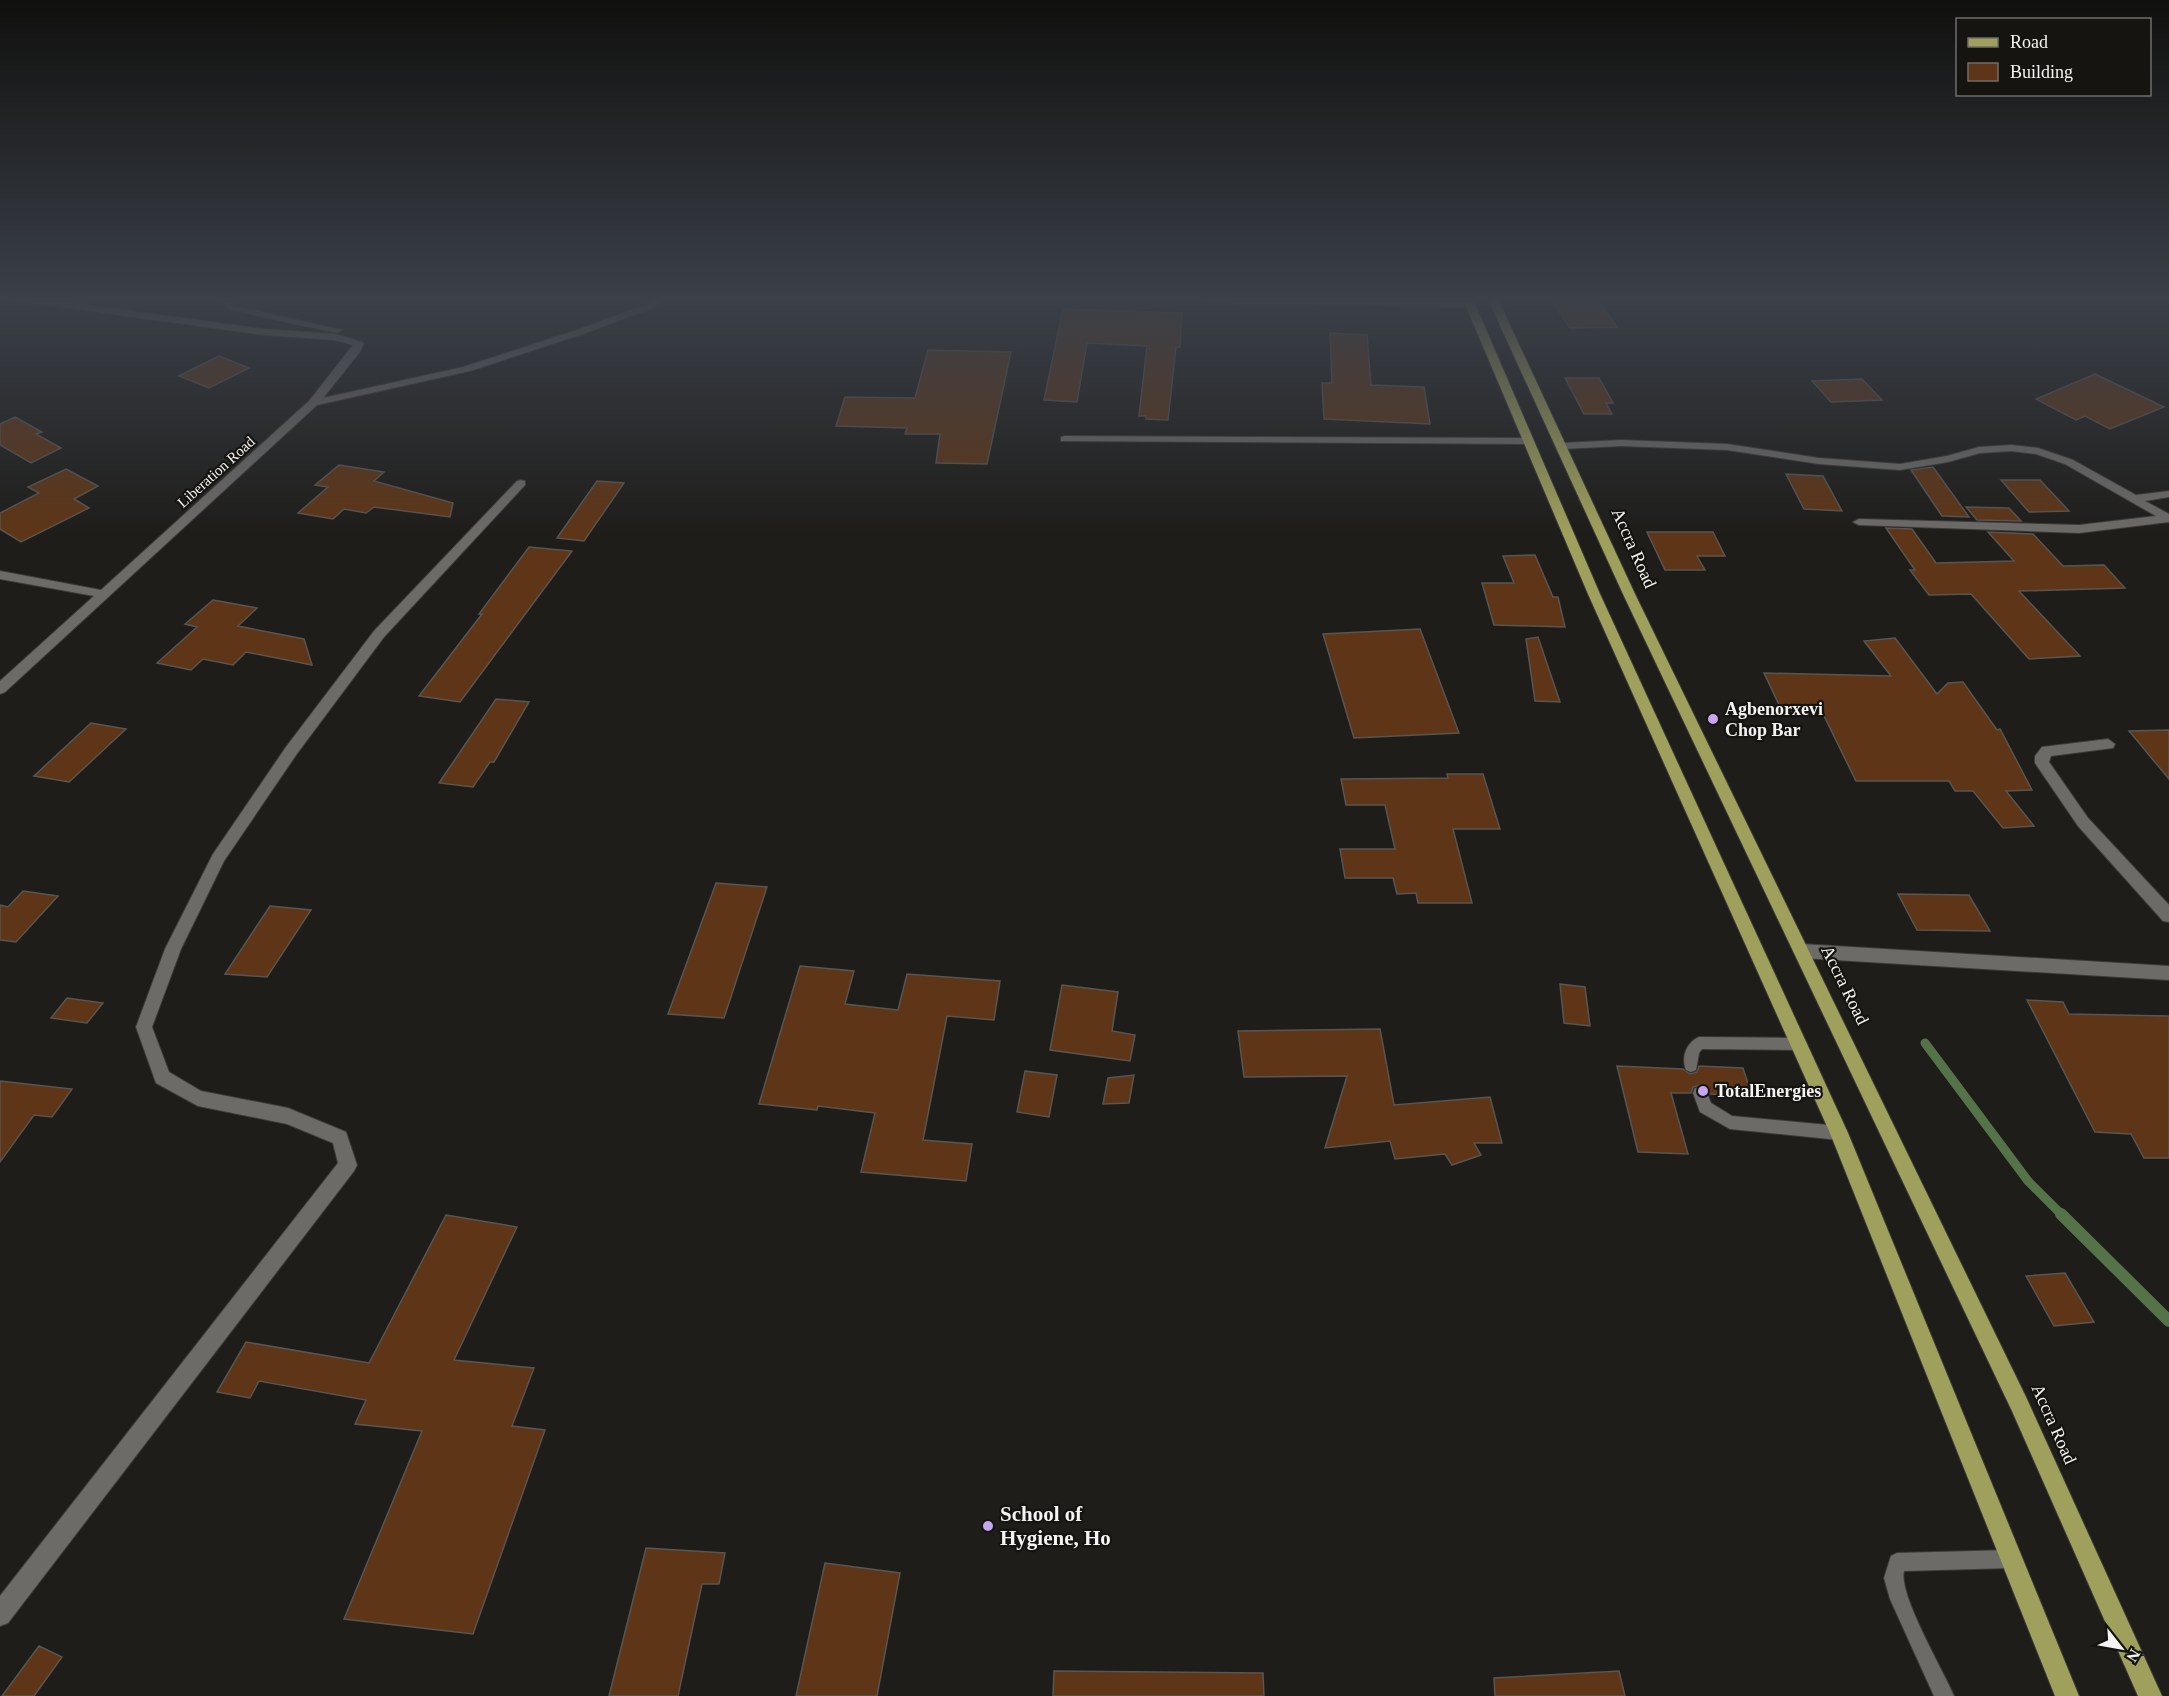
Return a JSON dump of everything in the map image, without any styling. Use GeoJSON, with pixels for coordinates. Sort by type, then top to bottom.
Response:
{"type":"FeatureCollection","features":[{"type":"Feature","properties":{"kind":"main road"},"geometry":{"type":"LineString","coordinates":[[1501,376],[1594,594],[1839,1133],[2067,1696]]}},
{"type":"Feature","properties":{"kind":"main road","name":"Accra Road"},"geometry":{"type":"LineString","coordinates":[[1529,376],[1629,594],[2019,1404],[2150,1696]]}},
{"type":"Feature","properties":{"kind":"street"},"geometry":{"type":"LineString","coordinates":[[313,404],[336,376]]}},
{"type":"Feature","properties":{"kind":"street","name":"Liberation Road"},"geometry":{"type":"LineString","coordinates":[[0,689],[313,404],[435,376]]}},
{"type":"Feature","properties":{"kind":"street"},"geometry":{"type":"LineString","coordinates":[[1065,439],[1529,441]]}},
{"type":"Feature","properties":{"kind":"street"},"geometry":{"type":"LineString","coordinates":[[1562,446],[1621,443],[1727,447],[1819,461],[1900,466],[1948,459],[1979,450],[2011,448],[2038,451],[2069,462],[2168,519]]}},
{"type":"Feature","properties":{"kind":"street"},"geometry":{"type":"LineString","coordinates":[[0,1615],[348,1165],[340,1138],[288,1116],[198,1098],[162,1077],[144,1027],[173,949],[218,858],[291,751],[379,634],[521,483]]}},
{"type":"Feature","properties":{"kind":"street"},"geometry":{"type":"LineString","coordinates":[[2134,498],[2169,494]]}},
{"type":"Feature","properties":{"kind":"street"},"geometry":{"type":"LineString","coordinates":[[1859,522],[2079,529],[2168,519]]}},
{"type":"Feature","properties":{"kind":"street"},"geometry":{"type":"LineString","coordinates":[[0,575],[104,594]]}},
{"type":"Feature","properties":{"kind":"street"},"geometry":{"type":"LineString","coordinates":[[2108,744],[2047,751],[2042,756],[2042,763],[2083,822],[2169,916]]}},
{"type":"Feature","properties":{"kind":"street"},"geometry":{"type":"LineString","coordinates":[[1802,951],[2169,974]]}},
{"type":"Feature","properties":{"kind":"lane"},"geometry":{"type":"LineString","coordinates":[[1691,1065],[1692,1051],[1699,1044],[1799,1044]]}},
{"type":"Feature","properties":{"kind":"lane"},"geometry":{"type":"LineString","coordinates":[[1700,1093],[1705,1107],[1730,1122],[1839,1133]]}},
{"type":"Feature","properties":{"kind":"lane"},"geometry":{"type":"LineString","coordinates":[[1944,1696],[1899,1599],[1893,1578],[1896,1562],[2012,1560]]}},
{"type":"Feature","properties":{"kind":"building"},"geometry":{"type":"Polygon","coordinates":[[[179,376],[233,376],[209,388],[179,376]]]}},
{"type":"Feature","properties":{"kind":"building"},"geometry":{"type":"Polygon","coordinates":[[[921,376],[1006,376],[987,464],[936,463],[940,434],[905,434],[907,428],[836,426],[845,397],[915,398],[921,376]]]}},
{"type":"Feature","properties":{"kind":"building"},"geometry":{"type":"Polygon","coordinates":[[[1049,376],[1081,376],[1077,402],[1044,400],[1049,376]]]}},
{"type":"Feature","properties":{"kind":"building"},"geometry":{"type":"Polygon","coordinates":[[[1144,376],[1173,376],[1168,420],[1146,419],[1146,416],[1139,416],[1144,376]]]}},
{"type":"Feature","properties":{"kind":"building"},"geometry":{"type":"Polygon","coordinates":[[[1332,376],[1370,376],[1371,385],[1424,387],[1430,424],[1324,419],[1322,383],[1332,383],[1332,376]]]}},
{"type":"Feature","properties":{"kind":"building"},"geometry":{"type":"Polygon","coordinates":[[[2090,376],[2099,376],[2164,407],[2110,429],[2085,416],[2076,420],[2036,399],[2090,376]]]}},
{"type":"Feature","properties":{"kind":"building"},"geometry":{"type":"Polygon","coordinates":[[[1565,378],[1599,378],[1613,403],[1606,403],[1612,414],[1584,414],[1565,378]]]}},
{"type":"Feature","properties":{"kind":"building"},"geometry":{"type":"Polygon","coordinates":[[[1862,379],[1882,400],[1831,402],[1812,381],[1862,379]]]}},
{"type":"Feature","properties":{"kind":"building"},"geometry":{"type":"Polygon","coordinates":[[[15,417],[42,432],[36,434],[61,448],[31,463],[0,445],[0,424],[15,417]]]}},
{"type":"Feature","properties":{"kind":"building"},"geometry":{"type":"Polygon","coordinates":[[[339,465],[384,472],[374,481],[453,503],[450,517],[374,507],[366,513],[344,509],[333,519],[298,513],[328,487],[315,485],[339,465]]]}},
{"type":"Feature","properties":{"kind":"building"},"geometry":{"type":"Polygon","coordinates":[[[1933,467],[1969,517],[1942,516],[1911,470],[1933,467]]]}},
{"type":"Feature","properties":{"kind":"building"},"geometry":{"type":"Polygon","coordinates":[[[66,469],[98,486],[74,499],[89,508],[21,542],[0,529],[0,513],[39,493],[28,487],[66,469]]]}},
{"type":"Feature","properties":{"kind":"building"},"geometry":{"type":"Polygon","coordinates":[[[1786,474],[1823,476],[1842,511],[1804,509],[1786,474]]]}},
{"type":"Feature","properties":{"kind":"building"},"geometry":{"type":"Polygon","coordinates":[[[2001,480],[2040,480],[2069,511],[2029,512],[2001,480]]]}},
{"type":"Feature","properties":{"kind":"building"},"geometry":{"type":"Polygon","coordinates":[[[597,481],[624,483],[584,541],[557,538],[597,481]]]}},
{"type":"Feature","properties":{"kind":"building"},"geometry":{"type":"Polygon","coordinates":[[[1966,507],[2009,508],[2021,521],[1977,520],[1966,507]]]}},
{"type":"Feature","properties":{"kind":"building"},"geometry":{"type":"Polygon","coordinates":[[[1886,528],[1912,529],[1936,563],[2014,561],[1988,532],[2033,534],[2063,566],[2104,565],[2125,588],[2019,591],[2080,656],[2029,659],[1971,594],[1929,595],[1910,570],[1915,570],[1886,528]]]}},
{"type":"Feature","properties":{"kind":"building"},"geometry":{"type":"Polygon","coordinates":[[[1647,532],[1713,532],[1725,556],[1697,556],[1705,570],[1665,570],[1647,532]]]}},
{"type":"Feature","properties":{"kind":"building"},"geometry":{"type":"Polygon","coordinates":[[[529,547],[572,551],[460,702],[419,696],[482,614],[479,614],[529,547]]]}},
{"type":"Feature","properties":{"kind":"building"},"geometry":{"type":"Polygon","coordinates":[[[1535,555],[1553,597],[1558,597],[1565,627],[1494,625],[1482,583],[1514,583],[1503,556],[1535,555]]]}},
{"type":"Feature","properties":{"kind":"building"},"geometry":{"type":"Polygon","coordinates":[[[213,600],[257,608],[238,626],[304,639],[312,665],[246,652],[233,665],[203,659],[191,670],[157,663],[197,627],[185,624],[213,600]]]}},
{"type":"Feature","properties":{"kind":"building"},"geometry":{"type":"Polygon","coordinates":[[[1420,629],[1459,733],[1354,738],[1323,634],[1420,629]]]}},
{"type":"Feature","properties":{"kind":"building"},"geometry":{"type":"Polygon","coordinates":[[[1538,637],[1560,702],[1535,701],[1526,639],[1538,637]]]}},
{"type":"Feature","properties":{"kind":"building"},"geometry":{"type":"Polygon","coordinates":[[[1895,638],[1937,694],[1948,683],[1963,682],[1997,730],[2000,729],[2032,790],[2006,791],[2034,826],[2003,828],[1973,791],[1955,791],[1949,781],[1856,781],[1822,712],[1782,711],[1764,673],[1891,676],[1864,641],[1895,638]]]}},
{"type":"Feature","properties":{"kind":"building"},"geometry":{"type":"Polygon","coordinates":[[[496,699],[529,702],[494,762],[490,762],[473,787],[439,783],[496,699]]]}},
{"type":"Feature","properties":{"kind":"building"},"geometry":{"type":"Polygon","coordinates":[[[91,723],[126,729],[69,782],[34,776],[91,723]]]}},
{"type":"Feature","properties":{"kind":"building"},"geometry":{"type":"Polygon","coordinates":[[[2169,730],[2169,779],[2129,731],[2169,730]]]}},
{"type":"Feature","properties":{"kind":"building"},"geometry":{"type":"Polygon","coordinates":[[[1447,774],[1483,774],[1500,829],[1453,829],[1472,903],[1418,903],[1416,893],[1397,894],[1393,878],[1345,878],[1340,849],[1395,849],[1385,805],[1346,805],[1341,779],[1448,778],[1447,774]]]}},
{"type":"Feature","properties":{"kind":"building"},"geometry":{"type":"Polygon","coordinates":[[[716,883],[767,887],[724,1018],[668,1014],[716,883]]]}},
{"type":"Feature","properties":{"kind":"building"},"geometry":{"type":"Polygon","coordinates":[[[23,891],[58,896],[16,942],[0,940],[0,905],[8,907],[23,891]]]}},
{"type":"Feature","properties":{"kind":"building"},"geometry":{"type":"Polygon","coordinates":[[[1898,894],[1969,895],[1990,931],[1917,930],[1898,894]]]}},
{"type":"Feature","properties":{"kind":"building"},"geometry":{"type":"Polygon","coordinates":[[[270,906],[311,910],[267,977],[225,974],[270,906]]]}},
{"type":"Feature","properties":{"kind":"building"},"geometry":{"type":"Polygon","coordinates":[[[800,966],[854,971],[845,1004],[898,1010],[907,974],[1000,981],[994,1020],[947,1016],[923,1140],[972,1144],[966,1181],[861,1172],[875,1113],[818,1106],[817,1110],[759,1104],[800,966]]]}},
{"type":"Feature","properties":{"kind":"building"},"geometry":{"type":"Polygon","coordinates":[[[1560,984],[1585,987],[1590,1026],[1564,1023],[1560,984]]]}},
{"type":"Feature","properties":{"kind":"building"},"geometry":{"type":"Polygon","coordinates":[[[1062,985],[1118,992],[1112,1031],[1135,1035],[1130,1061],[1050,1050],[1062,985]]]}},
{"type":"Feature","properties":{"kind":"building"},"geometry":{"type":"Polygon","coordinates":[[[67,998],[103,1003],[87,1023],[51,1018],[67,998]]]}},
{"type":"Feature","properties":{"kind":"building"},"geometry":{"type":"Polygon","coordinates":[[[2027,1000],[2063,1002],[2069,1014],[2169,1016],[2169,1158],[2144,1158],[2131,1134],[2095,1132],[2027,1000]]]}},
{"type":"Feature","properties":{"kind":"building"},"geometry":{"type":"Polygon","coordinates":[[[1380,1029],[1394,1105],[1490,1097],[1502,1143],[1474,1143],[1481,1155],[1452,1165],[1445,1154],[1395,1159],[1390,1141],[1325,1148],[1347,1076],[1244,1077],[1238,1031],[1380,1029]]]}},
{"type":"Feature","properties":{"kind":"building"},"geometry":{"type":"Polygon","coordinates":[[[1617,1066],[1683,1069],[1690,1074],[1697,1072],[1699,1066],[1743,1068],[1752,1096],[1710,1094],[1707,1087],[1700,1085],[1693,1087],[1691,1093],[1671,1093],[1688,1154],[1638,1152],[1617,1066]]]}},
{"type":"Feature","properties":{"kind":"building"},"geometry":{"type":"Polygon","coordinates":[[[1025,1071],[1057,1075],[1049,1117],[1017,1112],[1025,1071]]]}},
{"type":"Feature","properties":{"kind":"building"},"geometry":{"type":"Polygon","coordinates":[[[1134,1075],[1129,1103],[1103,1104],[1108,1078],[1134,1075]]]}},
{"type":"Feature","properties":{"kind":"building"},"geometry":{"type":"Polygon","coordinates":[[[0,1081],[72,1089],[52,1117],[34,1115],[0,1162],[0,1081]]]}},
{"type":"Feature","properties":{"kind":"building"},"geometry":{"type":"Polygon","coordinates":[[[446,1215],[517,1227],[454,1360],[534,1368],[512,1426],[545,1430],[473,1634],[344,1619],[422,1431],[355,1424],[366,1400],[259,1381],[250,1398],[217,1392],[246,1342],[369,1363],[446,1215]]]}},
{"type":"Feature","properties":{"kind":"building"},"geometry":{"type":"Polygon","coordinates":[[[2065,1273],[2094,1322],[2054,1326],[2026,1276],[2065,1273]]]}},
{"type":"Feature","properties":{"kind":"building"},"geometry":{"type":"Polygon","coordinates":[[[646,1548],[725,1553],[719,1584],[702,1584],[678,1696],[609,1696],[646,1548]]]}},
{"type":"Feature","properties":{"kind":"building"},"geometry":{"type":"Polygon","coordinates":[[[825,1563],[900,1573],[877,1696],[796,1696],[825,1563]]]}},
{"type":"Feature","properties":{"kind":"building"},"geometry":{"type":"Polygon","coordinates":[[[39,1646],[62,1657],[34,1696],[2,1696],[39,1646]]]}},
{"type":"Feature","properties":{"kind":"building"},"geometry":{"type":"Polygon","coordinates":[[[1054,1671],[1263,1673],[1264,1696],[1053,1696],[1054,1671]]]}},
{"type":"Feature","properties":{"kind":"building"},"geometry":{"type":"Polygon","coordinates":[[[1619,1671],[1625,1696],[1495,1696],[1494,1678],[1619,1671]]]}},
{"type":"Feature","properties":{"kind":"waterway"},"geometry":{"type":"LineString","coordinates":[[1925,1043],[2028,1181],[2061,1214]]}},
{"type":"Feature","properties":{"kind":"waterway"},"geometry":{"type":"LineString","coordinates":[[2061,1214],[2169,1321]]}},
{"type":"Feature","properties":{"kind":"place","name":"Agbenorxevi Chop Bar"},"geometry":{"type":"Point","coordinates":[1713,719]}},
{"type":"Feature","properties":{"kind":"place","name":"TotalEnergies"},"geometry":{"type":"Point","coordinates":[1703,1091]}},
{"type":"Feature","properties":{"kind":"place","name":"School of Hygiene, Ho"},"geometry":{"type":"Point","coordinates":[988,1526]}}]}
